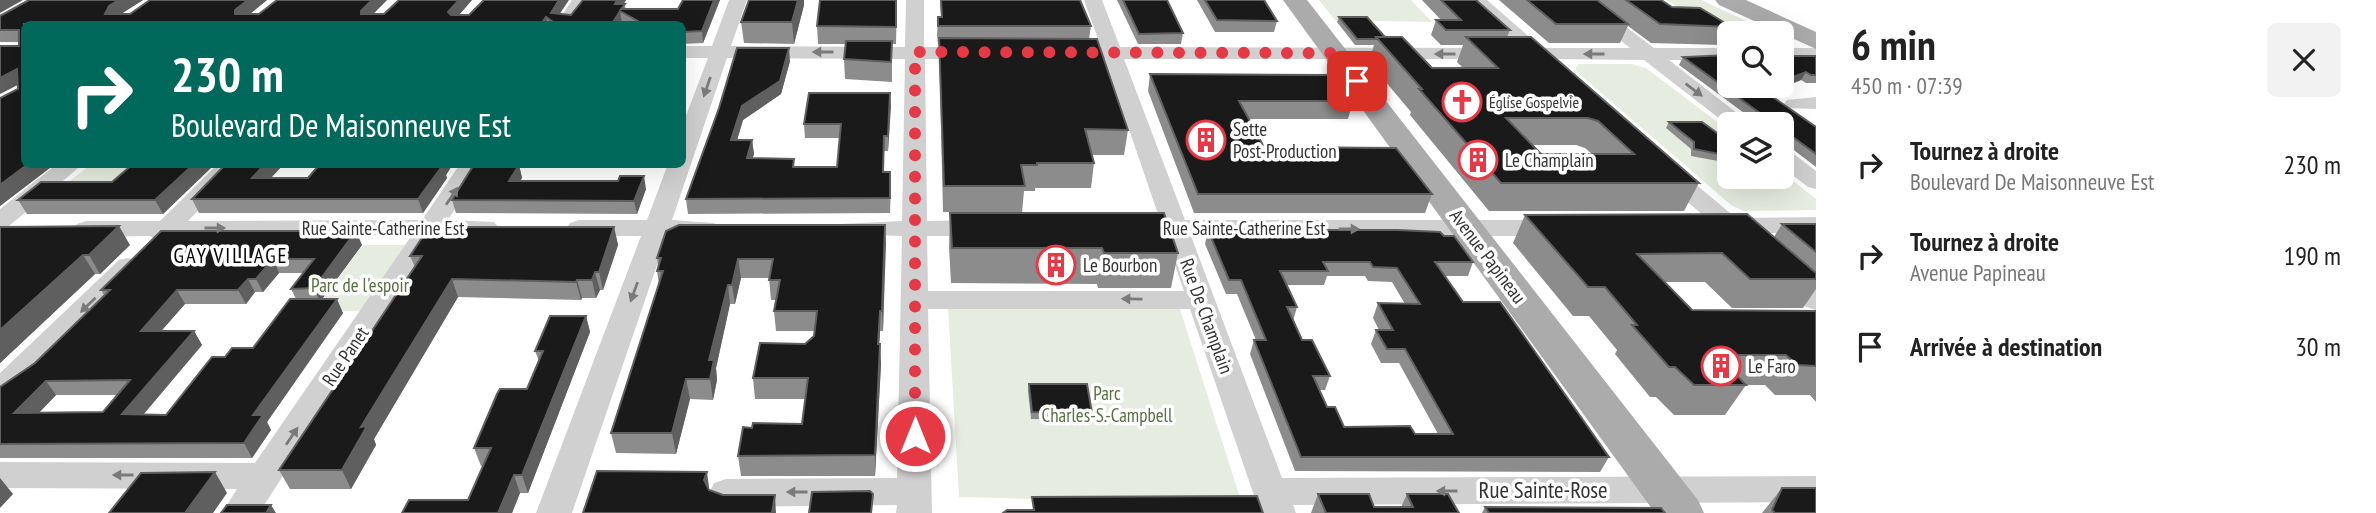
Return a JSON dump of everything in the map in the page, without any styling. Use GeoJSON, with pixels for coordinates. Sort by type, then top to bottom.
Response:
{"type":"FeatureCollection","features":[{"type":"Feature","properties":{"kind":"main road","name":"Avenue Papineau"},"geometry":{"type":"LineString","coordinates":[[1295,0],[1672,501]]}},
{"type":"Feature","properties":{"kind":"main road"},"geometry":{"type":"LineString","coordinates":[[1727,0],[1816,41]]}},
{"type":"Feature","properties":{"kind":"street"},"geometry":{"type":"LineString","coordinates":[[567,21],[581,0]]}},
{"type":"Feature","properties":{"kind":"street"},"geometry":{"type":"LineString","coordinates":[[686,147],[738,0]]}},
{"type":"Feature","properties":{"kind":"street"},"geometry":{"type":"LineString","coordinates":[[726,493],[914,502],[915,0]]}},
{"type":"Feature","properties":{"kind":"street","name":"Rue De Champlain"},"geometry":{"type":"LineString","coordinates":[[1093,0],[1274,502]]}},
{"type":"Feature","properties":{"kind":"street"},"geometry":{"type":"LineString","coordinates":[[1477,0],[1561,76]]}},
{"type":"Feature","properties":{"kind":"street"},"geometry":{"type":"LineString","coordinates":[[1579,0],[1724,112]]}},
{"type":"Feature","properties":{"kind":"street"},"geometry":{"type":"LineString","coordinates":[[686,52],[992,52]]}},
{"type":"Feature","properties":{"kind":"street"},"geometry":{"type":"LineString","coordinates":[[1044,52],[1717,54]]}},
{"type":"Feature","properties":{"kind":"street"},"geometry":{"type":"LineString","coordinates":[[1794,54],[1816,54]]}},
{"type":"Feature","properties":{"kind":"street"},"geometry":{"type":"LineString","coordinates":[[1794,104],[1816,103]]}},
{"type":"Feature","properties":{"kind":"street"},"geometry":{"type":"LineString","coordinates":[[1646,153],[1816,302]]}},
{"type":"Feature","properties":{"kind":"street"},"geometry":{"type":"LineString","coordinates":[[1794,165],[1816,182]]}},
{"type":"Feature","properties":{"kind":"street"},"geometry":{"type":"LineString","coordinates":[[0,221],[67,168]]}},
{"type":"Feature","properties":{"kind":"street"},"geometry":{"type":"LineString","coordinates":[[0,391],[228,168]]}},
{"type":"Feature","properties":{"kind":"street","name":"Rue Panet"},"geometry":{"type":"LineString","coordinates":[[240,513],[469,168]]}},
{"type":"Feature","properties":{"kind":"street"},"geometry":{"type":"LineString","coordinates":[[554,513],[679,168]]}},
{"type":"Feature","properties":{"kind":"street"},"geometry":{"type":"LineString","coordinates":[[1687,226],[1816,225]]}},
{"type":"Feature","properties":{"kind":"street","name":"Rue Sainte-Catherine Est"},"geometry":{"type":"LineString","coordinates":[[56,229],[513,228]]}},
{"type":"Feature","properties":{"kind":"street"},"geometry":{"type":"LineString","coordinates":[[554,228],[727,228]]}},
{"type":"Feature","properties":{"kind":"street"},"geometry":{"type":"LineString","coordinates":[[820,228],[1004,228]]}},
{"type":"Feature","properties":{"kind":"street","name":"Rue Sainte-Catherine Est"},"geometry":{"type":"LineString","coordinates":[[1113,228],[1576,228]]}},
{"type":"Feature","properties":{"kind":"street"},"geometry":{"type":"LineString","coordinates":[[0,229],[30,229]]}},
{"type":"Feature","properties":{"kind":"street"},"geometry":{"type":"LineString","coordinates":[[915,300],[1201,300]]}},
{"type":"Feature","properties":{"kind":"street"},"geometry":{"type":"LineString","coordinates":[[0,475],[265,476]]}},
{"type":"Feature","properties":{"kind":"street","name":"Rue Sainte-Rose"},"geometry":{"type":"LineString","coordinates":[[1274,502],[1672,501],[1816,489]]}},
{"type":"Feature","properties":{"kind":"green space"},"geometry":{"type":"Polygon","coordinates":[[[1319,0],[1411,0],[1432,22],[1335,20],[1319,0]]]}},
{"type":"Feature","properties":{"kind":"green space"},"geometry":{"type":"Polygon","coordinates":[[[1666,0],[1701,0],[1747,21],[1717,21],[1717,32],[1666,0]]]}},
{"type":"Feature","properties":{"kind":"green space"},"geometry":{"type":"Polygon","coordinates":[[[1579,64],[1632,64],[1646,68],[1717,122],[1717,189],[1794,189],[1794,182],[1816,199],[1816,210],[1743,211],[1731,205],[1575,68],[1579,64]]]}},
{"type":"Feature","properties":{"kind":"green space"},"geometry":{"type":"Polygon","coordinates":[[[86,168],[150,168],[98,213],[52,195],[86,168]]]}},
{"type":"Feature","properties":{"kind":"green space","name":"Parc de l'espoir"},"geometry":{"type":"Polygon","coordinates":[[[363,245],[414,245],[368,311],[314,311],[363,245]]]}},
{"type":"Feature","properties":{"kind":"green space","name":"Parc Charles-S.-Campbell"},"geometry":{"type":"Polygon","coordinates":[[[1179,306],[1242,504],[959,497],[948,307],[1179,306]]]}},
{"type":"Feature","properties":{"kind":"building"},"geometry":{"type":"Polygon","coordinates":[[[29,0],[119,0],[109,6],[105,14],[130,14],[150,0],[248,0],[235,10],[235,14],[259,14],[277,0],[372,0],[361,14],[384,14],[399,0],[459,0],[448,12],[451,15],[469,15],[484,0],[559,0],[551,13],[571,15],[583,0],[617,0],[615,4],[625,4],[621,9],[678,9],[683,0],[714,0],[702,31],[686,32],[686,21],[638,21],[620,11],[614,21],[552,21],[546,17],[543,21],[21,21],[23,168],[0,185],[0,98],[18,89],[17,69],[0,78],[0,46],[19,46],[19,30],[0,30],[0,16],[29,0]]]}},
{"type":"Feature","properties":{"kind":"building"},"geometry":{"type":"Polygon","coordinates":[[[749,0],[798,0],[792,22],[741,22],[749,0]]]}},
{"type":"Feature","properties":{"kind":"building"},"geometry":{"type":"Polygon","coordinates":[[[820,0],[896,0],[896,27],[817,26],[820,0]]]}},
{"type":"Feature","properties":{"kind":"building"},"geometry":{"type":"Polygon","coordinates":[[[941,0],[1080,0],[1091,26],[938,26],[938,17],[942,17],[941,0]]]}},
{"type":"Feature","properties":{"kind":"building"},"geometry":{"type":"Polygon","coordinates":[[[1123,0],[1167,0],[1183,33],[1139,34],[1123,0]]]}},
{"type":"Feature","properties":{"kind":"building"},"geometry":{"type":"Polygon","coordinates":[[[1205,0],[1264,0],[1277,21],[1217,20],[1205,0]]]}},
{"type":"Feature","properties":{"kind":"building"},"geometry":{"type":"Polygon","coordinates":[[[1441,0],[1476,0],[1510,30],[1446,30],[1436,20],[1461,20],[1441,0]]]}},
{"type":"Feature","properties":{"kind":"building"},"geometry":{"type":"Polygon","coordinates":[[[1527,0],[1597,0],[1628,24],[1556,24],[1527,0]]]}},
{"type":"Feature","properties":{"kind":"building"},"geometry":{"type":"Polygon","coordinates":[[[1626,0],[1661,0],[1672,7],[1700,8],[1722,21],[1717,21],[1717,26],[1660,24],[1626,0]]]}},
{"type":"Feature","properties":{"kind":"building"},"geometry":{"type":"Polygon","coordinates":[[[1339,17],[1367,17],[1385,37],[1357,39],[1339,17]]]}},
{"type":"Feature","properties":{"kind":"building"},"geometry":{"type":"Polygon","coordinates":[[[1376,37],[1402,37],[1432,68],[1498,68],[1466,37],[1531,37],[1699,183],[1501,183],[1419,89],[1422,89],[1376,37]],[[1506,118],[1541,154],[1634,154],[1598,121],[1588,118],[1506,118]]]}},
{"type":"Feature","properties":{"kind":"building"},"geometry":{"type":"Polygon","coordinates":[[[939,38],[1097,39],[1128,130],[1085,129],[1094,163],[1021,165],[1025,186],[944,186],[939,38]]]}},
{"type":"Feature","properties":{"kind":"building"},"geometry":{"type":"Polygon","coordinates":[[[846,41],[892,41],[891,62],[844,59],[846,41]]]}},
{"type":"Feature","properties":{"kind":"building"},"geometry":{"type":"Polygon","coordinates":[[[737,48],[789,48],[780,81],[742,106],[731,140],[752,140],[747,158],[794,159],[793,167],[837,167],[841,124],[804,124],[809,93],[890,93],[888,136],[884,136],[883,172],[890,172],[890,198],[686,199],[719,108],[737,48]]]}},
{"type":"Feature","properties":{"kind":"building"},"geometry":{"type":"Polygon","coordinates":[[[1717,56],[1717,82],[1683,57],[1717,56]]]}},
{"type":"Feature","properties":{"kind":"building"},"geometry":{"type":"Polygon","coordinates":[[[1794,56],[1816,56],[1816,75],[1806,72],[1794,77],[1794,56]]]}},
{"type":"Feature","properties":{"kind":"building"},"geometry":{"type":"Polygon","coordinates":[[[1150,74],[1334,75],[1353,101],[1239,101],[1264,147],[1396,148],[1432,194],[1198,194],[1150,74]]]}},
{"type":"Feature","properties":{"kind":"building"},"geometry":{"type":"Polygon","coordinates":[[[1739,98],[1774,98],[1816,127],[1816,154],[1794,138],[1794,112],[1759,112],[1739,98]]]}},
{"type":"Feature","properties":{"kind":"building"},"geometry":{"type":"Polygon","coordinates":[[[1669,122],[1702,122],[1717,133],[1717,154],[1694,149],[1694,142],[1669,122]]]}},
{"type":"Feature","properties":{"kind":"building"},"geometry":{"type":"Polygon","coordinates":[[[128,168],[190,168],[155,200],[18,200],[41,182],[112,182],[128,168]]]}},
{"type":"Feature","properties":{"kind":"building"},"geometry":{"type":"Polygon","coordinates":[[[222,168],[261,168],[252,178],[308,178],[317,168],[441,168],[418,199],[192,199],[222,168]]]}},
{"type":"Feature","properties":{"kind":"building"},"geometry":{"type":"Polygon","coordinates":[[[472,168],[517,168],[509,181],[618,181],[620,176],[644,176],[634,201],[452,200],[472,168]]]}},
{"type":"Feature","properties":{"kind":"building"},"geometry":{"type":"Polygon","coordinates":[[[950,213],[1164,213],[1178,253],[1104,253],[1102,248],[952,248],[950,213]]]}},
{"type":"Feature","properties":{"kind":"building"},"geometry":{"type":"Polygon","coordinates":[[[1747,214],[1816,273],[1816,279],[1750,279],[1722,253],[1637,254],[1692,310],[1816,311],[1816,366],[1797,365],[1786,355],[1717,355],[1746,385],[1694,385],[1675,367],[1669,367],[1632,325],[1637,325],[1605,287],[1588,287],[1525,215],[1747,214]]]}},
{"type":"Feature","properties":{"kind":"building"},"geometry":{"type":"Polygon","coordinates":[[[1782,224],[1816,224],[1816,252],[1782,224]]]}},
{"type":"Feature","properties":{"kind":"building"},"geometry":{"type":"Polygon","coordinates":[[[679,225],[885,225],[875,455],[738,456],[743,427],[752,428],[753,423],[802,424],[808,378],[753,378],[760,343],[805,344],[814,336],[817,311],[774,311],[780,280],[769,280],[773,259],[738,259],[732,285],[728,285],[709,360],[714,360],[710,379],[686,379],[672,433],[611,433],[663,271],[657,271],[661,258],[657,258],[666,231],[679,225]]]}},
{"type":"Feature","properties":{"kind":"building"},"geometry":{"type":"Polygon","coordinates":[[[119,226],[89,255],[83,255],[0,330],[0,227],[119,226]]]}},
{"type":"Feature","properties":{"kind":"building"},"geometry":{"type":"Polygon","coordinates":[[[429,227],[614,227],[599,272],[595,272],[592,280],[576,282],[452,279],[361,427],[367,426],[342,470],[279,470],[422,256],[410,256],[429,227]]]}},
{"type":"Feature","properties":{"kind":"building"},"geometry":{"type":"Polygon","coordinates":[[[1208,230],[1398,230],[1440,232],[1444,236],[1454,236],[1473,262],[1435,262],[1463,302],[1500,302],[1609,457],[1301,457],[1254,340],[1266,340],[1241,280],[1229,280],[1208,230]],[[1323,262],[1328,271],[1280,271],[1297,307],[1287,307],[1302,340],[1312,340],[1330,376],[1313,376],[1327,407],[1335,407],[1344,427],[1410,426],[1415,434],[1453,434],[1405,349],[1387,349],[1376,330],[1393,330],[1378,303],[1420,304],[1397,268],[1373,267],[1370,262],[1323,262]]]}},
{"type":"Feature","properties":{"kind":"building"},"geometry":{"type":"Polygon","coordinates":[[[161,231],[356,231],[314,288],[291,289],[314,259],[273,259],[256,279],[248,279],[238,290],[177,290],[141,331],[194,331],[122,414],[166,415],[212,357],[225,357],[232,348],[253,348],[290,299],[337,299],[253,415],[263,415],[244,443],[0,444],[0,387],[35,363],[110,290],[101,290],[161,231]],[[130,380],[46,381],[14,413],[103,412],[130,380]]]}},
{"type":"Feature","properties":{"kind":"building"},"geometry":{"type":"Polygon","coordinates":[[[550,316],[586,316],[522,475],[514,475],[498,513],[402,513],[409,500],[468,500],[491,448],[474,448],[497,394],[500,389],[527,389],[543,351],[535,351],[550,316]]]}},
{"type":"Feature","properties":{"kind":"building"},"geometry":{"type":"Polygon","coordinates":[[[1029,384],[1087,384],[1092,413],[1032,412],[1029,384]]]}},
{"type":"Feature","properties":{"kind":"building"},"geometry":{"type":"Polygon","coordinates":[[[597,471],[707,472],[704,480],[709,490],[723,495],[775,495],[772,513],[583,513],[597,471]]]}},
{"type":"Feature","properties":{"kind":"building"},"geometry":{"type":"Polygon","coordinates":[[[215,472],[185,513],[109,513],[141,473],[215,472]]]}},
{"type":"Feature","properties":{"kind":"building"},"geometry":{"type":"Polygon","coordinates":[[[1782,488],[1816,488],[1816,513],[1775,513],[1772,510],[1782,488]]]}},
{"type":"Feature","properties":{"kind":"building"},"geometry":{"type":"Polygon","coordinates":[[[870,491],[873,494],[871,513],[809,513],[812,492],[870,491]]]}},
{"type":"Feature","properties":{"kind":"building"},"geometry":{"type":"Polygon","coordinates":[[[1318,494],[1369,494],[1374,507],[1413,507],[1407,494],[1448,494],[1459,513],[1326,513],[1318,494]]]}},
{"type":"Feature","properties":{"kind":"building"},"geometry":{"type":"Polygon","coordinates":[[[1257,496],[1263,513],[1003,513],[1007,510],[1034,510],[1032,497],[1257,496]]]}},
{"type":"Feature","properties":{"kind":"building"},"geometry":{"type":"Polygon","coordinates":[[[227,505],[271,505],[266,513],[221,513],[227,505]]]}},
{"type":"Feature","properties":{"kind":"building"},"geometry":{"type":"Polygon","coordinates":[[[1485,507],[1661,508],[1665,513],[1489,513],[1485,507]]]}},
{"type":"Feature","properties":{"kind":"place","name":"Église Gospelvie"},"geometry":{"type":"Point","coordinates":[1462,102]}},
{"type":"Feature","properties":{"kind":"place","name":"Sette Post-Production"},"geometry":{"type":"Point","coordinates":[1206,140]}},
{"type":"Feature","properties":{"kind":"place","name":"Le Champlain"},"geometry":{"type":"Point","coordinates":[1478,160]}},
{"type":"Feature","properties":{"kind":"place","name":"Le Bourbon"},"geometry":{"type":"Point","coordinates":[1056,265]}},
{"type":"Feature","properties":{"kind":"place","name":"Le Faro"},"geometry":{"type":"Point","coordinates":[1721,366]}},
{"type":"Feature","properties":{"kind":"district","name":"GAY VILLAGE"},"geometry":{"type":"Point","coordinates":[231,256]}},
{"type":"Feature","properties":{"kind":"route"},"geometry":{"type":"LineString","coordinates":[[915,436],[915,52],[1336,53],[1357,81]]}}]}
